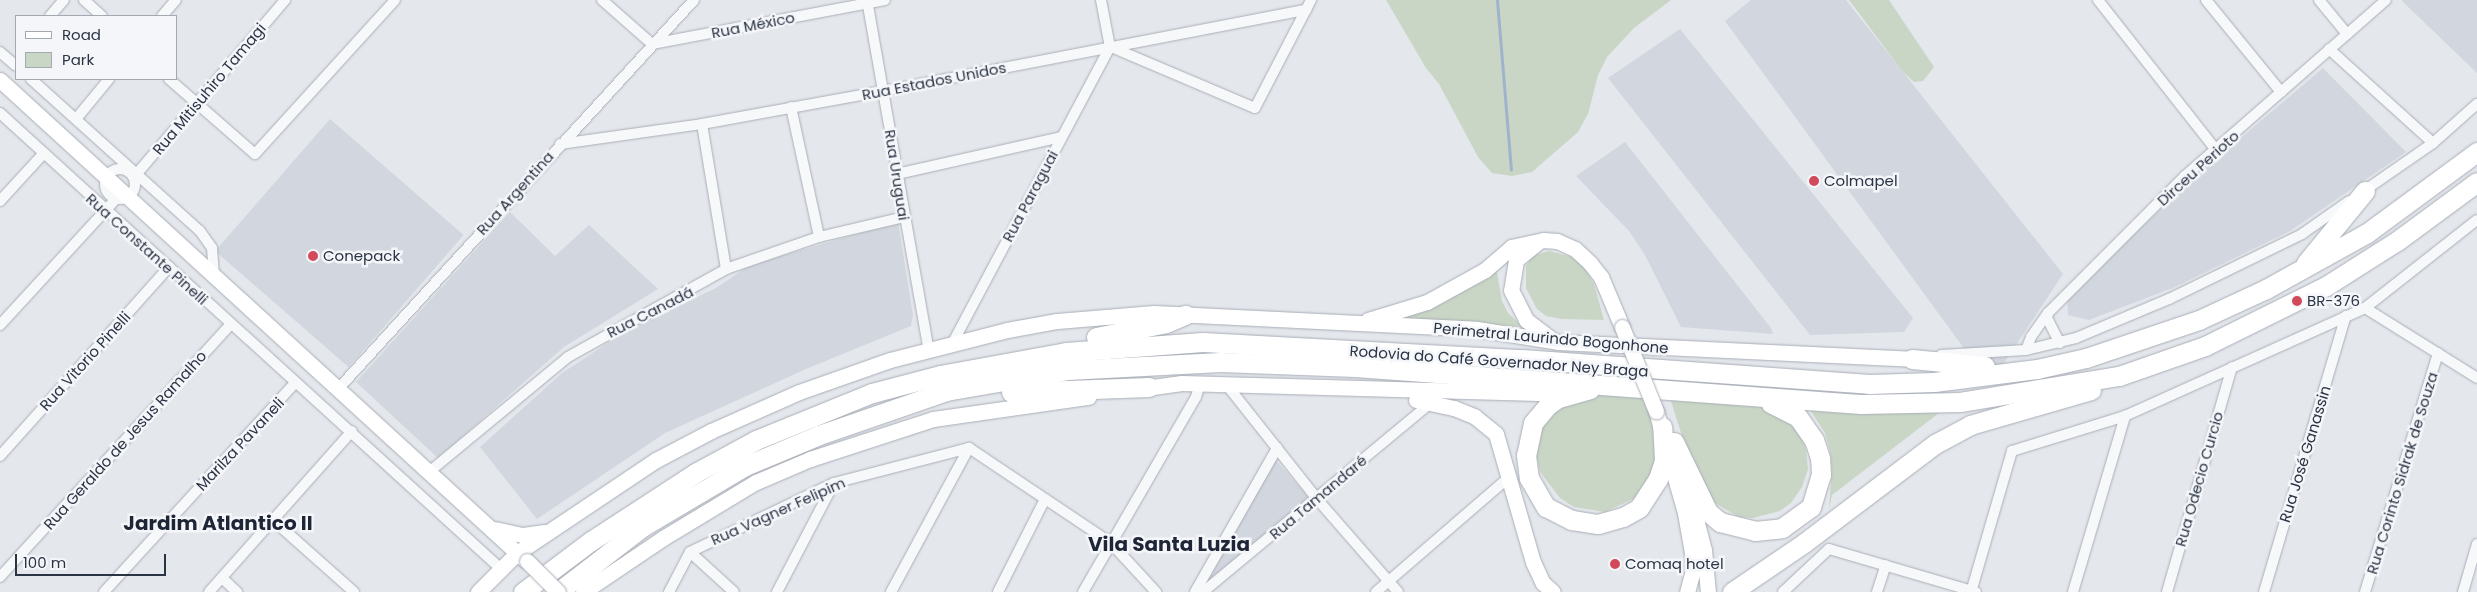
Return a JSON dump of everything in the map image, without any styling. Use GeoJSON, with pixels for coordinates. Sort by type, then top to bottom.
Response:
{"type":"FeatureCollection","features":[{"type":"Feature","properties":{"kind":"highway","name":"Rodovia do Café Governador Ney Braga"},"geometry":{"type":"LineString","coordinates":[[523,592],[591,541],[697,472],[756,440],[872,394],[914,382],[1010,360],[1066,352],[1204,342],[1522,359],[1662,371],[1869,384],[1934,382],[2037,369],[2086,358],[2199,320],[2298,273],[2367,233],[2477,152]]}},
{"type":"Feature","properties":{"kind":"highway","name":"Rodovia do Café Governador Ney Braga"},"geometry":{"type":"LineString","coordinates":[[558,592],[642,527],[699,491],[745,466],[887,411],[946,391],[1068,370],[1162,363],[1220,362],[1355,367],[1861,404],[1960,402],[2119,376],[2205,346],[2326,286],[2397,241],[2477,182]]}},
{"type":"Feature","properties":{"kind":"highway"},"geometry":{"type":"LineString","coordinates":[[2298,273],[2365,191]]}},
{"type":"Feature","properties":{"kind":"highway"},"geometry":{"type":"LineString","coordinates":[[914,382],[948,367],[1014,350],[1128,332],[1185,315]]}},
{"type":"Feature","properties":{"kind":"highway"},"geometry":{"type":"LineString","coordinates":[[1912,359],[2037,369]]}},
{"type":"Feature","properties":{"kind":"highway"},"geometry":{"type":"LineString","coordinates":[[1732,592],[1804,543],[1935,444],[1970,425],[2086,392],[2119,376]]}},
{"type":"Feature","properties":{"kind":"highway"},"geometry":{"type":"LineString","coordinates":[[1615,385],[1558,398],[1540,413],[1533,423],[1526,455],[1529,478],[1546,507],[1572,520],[1598,524],[1623,517],[1639,508],[1658,479],[1664,460],[1659,419]]}},
{"type":"Feature","properties":{"kind":"highway"},"geometry":{"type":"LineString","coordinates":[[887,411],[1019,390],[1149,387]]}},
{"type":"Feature","properties":{"kind":"highway"},"geometry":{"type":"LineString","coordinates":[[1674,442],[1708,512],[1720,522],[1755,531],[1782,528],[1811,507],[1821,474],[1820,458],[1814,440],[1798,417],[1760,398]]}},
{"type":"Feature","properties":{"kind":"main road"},"geometry":{"type":"LineString","coordinates":[[0,80],[123,197],[214,274],[491,528],[558,592]]}},
{"type":"Feature","properties":{"kind":"main road"},"geometry":{"type":"LineString","coordinates":[[1543,240],[1531,246],[1516,260],[1511,290],[1526,320],[1537,331],[1558,342]]}},
{"type":"Feature","properties":{"kind":"main road"},"geometry":{"type":"LineString","coordinates":[[1339,325],[1388,316],[1427,302],[1484,270],[1511,247],[1543,240],[1566,245],[1590,262],[1600,277],[1622,327],[1659,419],[1692,552],[1693,570],[1687,592]]}},
{"type":"Feature","properties":{"kind":"main road","name":"Perimetral Laurindo Bogonhone"},"geometry":{"type":"LineString","coordinates":[[478,592],[500,568],[522,557],[552,530],[656,460],[711,431],[799,392],[883,362],[1007,330],[1091,316],[1185,315],[1339,325],[1477,329],[1558,342],[1812,352],[1912,359]]}},
{"type":"Feature","properties":{"kind":"main road"},"geometry":{"type":"LineString","coordinates":[[583,592],[756,482],[859,442],[960,414],[1149,387],[1200,383],[1506,394],[1571,394]]}},
{"type":"Feature","properties":{"kind":"main road"},"geometry":{"type":"LineString","coordinates":[[1268,385],[1433,401],[1474,416],[1496,434],[1534,562],[1543,583],[1550,591]]}},
{"type":"Feature","properties":{"kind":"main road"},"geometry":{"type":"LineString","coordinates":[[1659,419],[1674,442],[1704,550],[1708,592]]}},
{"type":"Feature","properties":{"kind":"main road"},"geometry":{"type":"LineString","coordinates":[[491,528],[524,535],[552,530]]}},
{"type":"Feature","properties":{"kind":"main road"},"geometry":{"type":"LineString","coordinates":[[599,592],[618,568]]}},
{"type":"Feature","properties":{"kind":"street"},"geometry":{"type":"LineString","coordinates":[[51,15],[64,0]]}},
{"type":"Feature","properties":{"kind":"street"},"geometry":{"type":"LineString","coordinates":[[84,0],[101,15]]}},
{"type":"Feature","properties":{"kind":"street"},"geometry":{"type":"LineString","coordinates":[[163,15],[176,0]]}},
{"type":"Feature","properties":{"kind":"street","name":"Rua Mitisuhiro Tamagi"},"geometry":{"type":"LineString","coordinates":[[136,176],[195,103],[285,0]]}},
{"type":"Feature","properties":{"kind":"street"},"geometry":{"type":"LineString","coordinates":[[170,80],[255,154],[395,0]]}},
{"type":"Feature","properties":{"kind":"street"},"geometry":{"type":"LineString","coordinates":[[602,0],[652,44]]}},
{"type":"Feature","properties":{"kind":"street","name":"Rua Argentina"},"geometry":{"type":"LineString","coordinates":[[338,388],[694,0]]}},
{"type":"Feature","properties":{"kind":"street","name":"Rua México"},"geometry":{"type":"LineString","coordinates":[[652,44],[868,1],[885,0]]}},
{"type":"Feature","properties":{"kind":"street"},"geometry":{"type":"LineString","coordinates":[[1101,0],[1110,47],[1255,108],[1311,0]]}},
{"type":"Feature","properties":{"kind":"street"},"geometry":{"type":"LineString","coordinates":[[2098,0],[2217,151]]}},
{"type":"Feature","properties":{"kind":"street"},"geometry":{"type":"LineString","coordinates":[[2206,0],[2280,92]]}},
{"type":"Feature","properties":{"kind":"street"},"geometry":{"type":"LineString","coordinates":[[2319,0],[2346,34]]}},
{"type":"Feature","properties":{"kind":"street","name":"Dirceu Perioto"},"geometry":{"type":"LineString","coordinates":[[2026,350],[2031,336],[2048,313],[2185,176],[2217,151],[2280,92],[2386,0]]}},
{"type":"Feature","properties":{"kind":"street","name":"Rua Uruguai"},"geometry":{"type":"LineString","coordinates":[[868,1],[904,217],[929,350]]}},
{"type":"Feature","properties":{"kind":"street","name":"Rua Estados Unidos"},"geometry":{"type":"LineString","coordinates":[[560,144],[702,124],[1306,10]]}},
{"type":"Feature","properties":{"kind":"street","name":"Rua Paraguai"},"geometry":{"type":"LineString","coordinates":[[951,346],[1110,47]]}},
{"type":"Feature","properties":{"kind":"street"},"geometry":{"type":"LineString","coordinates":[[2329,49],[2433,143]]}},
{"type":"Feature","properties":{"kind":"street"},"geometry":{"type":"LineString","coordinates":[[0,52],[15,61]]}},
{"type":"Feature","properties":{"kind":"street"},"geometry":{"type":"LineString","coordinates":[[32,80],[136,176],[200,231],[212,248],[214,274]]}},
{"type":"Feature","properties":{"kind":"street"},"geometry":{"type":"LineString","coordinates":[[76,119],[107,80]]}},
{"type":"Feature","properties":{"kind":"street","name":"Perimetral Laurindo Bogonhone"},"geometry":{"type":"LineString","coordinates":[[1912,359],[1967,352],[2026,350],[2060,343],[2169,299],[2302,234],[2433,143],[2477,104]]}},
{"type":"Feature","properties":{"kind":"street"},"geometry":{"type":"LineString","coordinates":[[791,107],[818,237]]}},
{"type":"Feature","properties":{"kind":"street","name":"Rua Constante Pinelli"},"geometry":{"type":"LineString","coordinates":[[0,113],[230,325],[295,384],[352,431],[500,568]]}},
{"type":"Feature","properties":{"kind":"street"},"geometry":{"type":"LineString","coordinates":[[702,124],[726,269]]}},
{"type":"Feature","properties":{"kind":"street"},"geometry":{"type":"LineString","coordinates":[[897,174],[1061,137]]}},
{"type":"Feature","properties":{"kind":"street"},"geometry":{"type":"LineString","coordinates":[[0,201],[44,153]]}},
{"type":"Feature","properties":{"kind":"street"},"geometry":{"type":"LineString","coordinates":[[94,200],[113,171],[122,170],[136,176]]}},
{"type":"Feature","properties":{"kind":"street"},"geometry":{"type":"LineString","coordinates":[[0,325],[106,211],[135,188],[136,176]]}},
{"type":"Feature","properties":{"kind":"street","name":"Rua Canadá"},"geometry":{"type":"LineString","coordinates":[[429,472],[568,357],[726,269],[818,237],[904,217]]}},
{"type":"Feature","properties":{"kind":"street"},"geometry":{"type":"LineString","coordinates":[[1783,590],[1829,549],[1973,591],[2012,450],[2125,416],[2364,308],[2477,220]]}},
{"type":"Feature","properties":{"kind":"street","name":"Rua Vitorio Pinelli"},"geometry":{"type":"LineString","coordinates":[[0,456],[169,267]]}},
{"type":"Feature","properties":{"kind":"street"},"geometry":{"type":"LineString","coordinates":[[2364,308],[2477,378]]}},
{"type":"Feature","properties":{"kind":"street"},"geometry":{"type":"LineString","coordinates":[[2048,313],[2047,318],[2060,343]]}},
{"type":"Feature","properties":{"kind":"street","name":"Rua José Ganassin"},"geometry":{"type":"LineString","coordinates":[[2264,592],[2346,316]]}},
{"type":"Feature","properties":{"kind":"street","name":"Rua Geraldo de Jesus Ramalho"},"geometry":{"type":"LineString","coordinates":[[0,577],[230,325]]}},
{"type":"Feature","properties":{"kind":"street","name":"Rua Corinto Sidrak de Souza"},"geometry":{"type":"LineString","coordinates":[[2366,592],[2438,354]]}},
{"type":"Feature","properties":{"kind":"street","name":"Rua Odecio Curcio"},"geometry":{"type":"LineString","coordinates":[[2167,592],[2232,367]]}},
{"type":"Feature","properties":{"kind":"street"},"geometry":{"type":"LineString","coordinates":[[1083,592],[1196,397],[1200,383]]}},
{"type":"Feature","properties":{"kind":"street","name":"Marilza Pavaneli"},"geometry":{"type":"LineString","coordinates":[[104,592],[295,384]]}},
{"type":"Feature","properties":{"kind":"street"},"geometry":{"type":"LineString","coordinates":[[1226,384],[1317,499],[1398,592]]}},
{"type":"Feature","properties":{"kind":"street","name":"Rua Tamandaré"},"geometry":{"type":"LineString","coordinates":[[1203,592],[1433,401]]}},
{"type":"Feature","properties":{"kind":"street"},"geometry":{"type":"LineString","coordinates":[[2073,592],[2125,416]]}},
{"type":"Feature","properties":{"kind":"street"},"geometry":{"type":"LineString","coordinates":[[209,592],[352,431]]}},
{"type":"Feature","properties":{"kind":"street"},"geometry":{"type":"LineString","coordinates":[[891,592],[969,448],[1111,543],[1156,592]]}},
{"type":"Feature","properties":{"kind":"street","name":"Rua Vagner Felipim"},"geometry":{"type":"LineString","coordinates":[[690,552],[834,483],[969,448]]}},
{"type":"Feature","properties":{"kind":"street"},"geometry":{"type":"LineString","coordinates":[[1195,592],[1277,448]]}},
{"type":"Feature","properties":{"kind":"street"},"geometry":{"type":"LineString","coordinates":[[1376,592],[1508,477]]}},
{"type":"Feature","properties":{"kind":"street"},"geometry":{"type":"LineString","coordinates":[[777,592],[834,483]]}},
{"type":"Feature","properties":{"kind":"street"},"geometry":{"type":"LineString","coordinates":[[998,592],[1046,499]]}},
{"type":"Feature","properties":{"kind":"street"},"geometry":{"type":"LineString","coordinates":[[274,521],[354,592]]}},
{"type":"Feature","properties":{"kind":"street"},"geometry":{"type":"LineString","coordinates":[[2463,592],[2477,544]]}},
{"type":"Feature","properties":{"kind":"street"},"geometry":{"type":"LineString","coordinates":[[669,592],[690,552],[734,592]]}},
{"type":"Feature","properties":{"kind":"street"},"geometry":{"type":"LineString","coordinates":[[1877,592],[1886,565]]}},
{"type":"Feature","properties":{"kind":"street"},"geometry":{"type":"LineString","coordinates":[[222,578],[237,592]]}},
{"type":"Feature","properties":{"kind":"shaded area"},"geometry":{"type":"Polygon","coordinates":[[[1751,0],[1846,0],[2063,274],[1990,384],[1725,21],[1751,0]]]}},
{"type":"Feature","properties":{"kind":"shaded area"},"geometry":{"type":"Polygon","coordinates":[[[2403,0],[2477,0],[2477,73],[2402,1],[2403,0]]]}},
{"type":"Feature","properties":{"kind":"shaded area"},"geometry":{"type":"Polygon","coordinates":[[[1680,29],[1913,318],[1904,332],[1810,335],[1608,78],[1680,29]]]}},
{"type":"Feature","properties":{"kind":"shaded area"},"geometry":{"type":"Polygon","coordinates":[[[2323,68],[2406,152],[2290,231],[2175,287],[2089,320],[2068,315],[2067,295],[2216,159],[2323,68]]]}},
{"type":"Feature","properties":{"kind":"shaded area"},"geometry":{"type":"Polygon","coordinates":[[[330,119],[464,235],[349,367],[215,251],[330,119]]]}},
{"type":"Feature","properties":{"kind":"shaded area"},"geometry":{"type":"Polygon","coordinates":[[[1625,142],[1771,328],[1773,334],[1681,327],[1645,255],[1629,231],[1576,176],[1625,142]]]}},
{"type":"Feature","properties":{"kind":"shaded area"},"geometry":{"type":"Polygon","coordinates":[[[510,212],[555,256],[589,225],[658,289],[564,347],[438,458],[356,382],[510,212]]]}},
{"type":"Feature","properties":{"kind":"shaded area"},"geometry":{"type":"Polygon","coordinates":[[[898,222],[913,315],[911,326],[806,369],[665,433],[537,519],[480,447],[562,373],[629,329],[716,288],[750,265],[898,222]]]}},
{"type":"Feature","properties":{"kind":"shaded area"},"geometry":{"type":"Polygon","coordinates":[[[1274,458],[1309,498],[1206,583],[1274,458]]]}},
{"type":"Feature","properties":{"kind":"green space"},"geometry":{"type":"Polygon","coordinates":[[[1386,0],[1671,0],[1634,28],[1607,57],[1598,75],[1588,114],[1578,132],[1532,172],[1512,176],[1492,173],[1478,157],[1439,84],[1426,68],[1386,0]]]}},
{"type":"Feature","properties":{"kind":"green space"},"geometry":{"type":"Polygon","coordinates":[[[1849,0],[1889,0],[1934,67],[1923,81],[1914,82],[1903,72],[1849,0]]]}},
{"type":"Feature","properties":{"kind":"green space"},"geometry":{"type":"Polygon","coordinates":[[[1549,251],[1572,257],[1584,267],[1594,284],[1604,320],[1561,319],[1546,316],[1537,309],[1526,288],[1526,266],[1532,256],[1549,251]]]}},
{"type":"Feature","properties":{"kind":"green space"},"geometry":{"type":"Polygon","coordinates":[[[1496,266],[1502,301],[1508,313],[1523,327],[1400,317],[1496,266]]]}},
{"type":"Feature","properties":{"kind":"green space"},"geometry":{"type":"Polygon","coordinates":[[[1641,392],[1653,425],[1656,449],[1652,477],[1635,498],[1605,512],[1574,507],[1560,498],[1540,472],[1536,455],[1541,426],[1556,407],[1598,393],[1641,392]]]}},
{"type":"Feature","properties":{"kind":"green space"},"geometry":{"type":"Polygon","coordinates":[[[1670,398],[1745,403],[1776,409],[1800,432],[1806,450],[1808,469],[1802,487],[1791,503],[1780,511],[1753,518],[1739,517],[1713,502],[1689,458],[1670,398]]]}},
{"type":"Feature","properties":{"kind":"green space"},"geometry":{"type":"Polygon","coordinates":[[[1937,406],[1939,413],[1832,495],[1829,509],[1832,469],[1830,451],[1825,433],[1809,408],[1937,406]]]}},
{"type":"Feature","properties":{"kind":"waterway"},"geometry":{"type":"LineString","coordinates":[[1497,0],[1511,169]]}},
{"type":"Feature","properties":{"kind":"place","name":"Colmapel"},"geometry":{"type":"Point","coordinates":[1814,181]}},
{"type":"Feature","properties":{"kind":"place","name":"Conepack"},"geometry":{"type":"Point","coordinates":[313,256]}},
{"type":"Feature","properties":{"kind":"place","name":"BR-376"},"geometry":{"type":"Point","coordinates":[2297,301]}},
{"type":"Feature","properties":{"kind":"place","name":"Comaq hotel"},"geometry":{"type":"Point","coordinates":[1615,564]}},
{"type":"Feature","properties":{"kind":"district","name":"Jardim Atlantico II"},"geometry":{"type":"Point","coordinates":[218,523]}},
{"type":"Feature","properties":{"kind":"district","name":"Vila Santa Luzia"},"geometry":{"type":"Point","coordinates":[1169,544]}}]}
